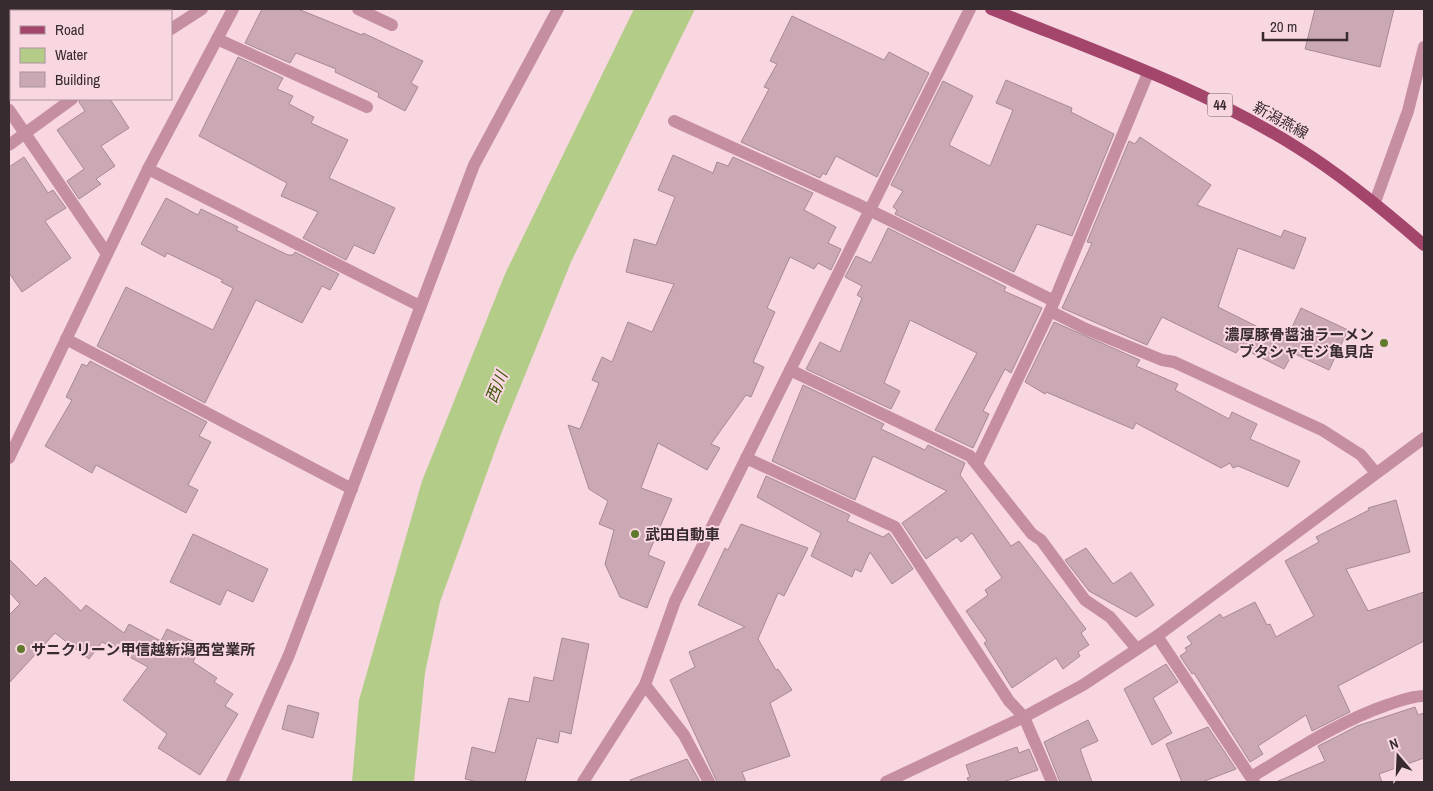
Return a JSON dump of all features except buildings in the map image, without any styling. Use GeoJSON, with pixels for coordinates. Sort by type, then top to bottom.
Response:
{"type":"FeatureCollection","features":[{"type":"Feature","properties":{"kind":"main road","name":"新潟燕線"},"geometry":{"type":"LineString","coordinates":[[991,9],[1217,103],[1298,148],[1375,202],[1424,245]]}},
{"type":"Feature","properties":{"kind":"street"},"geometry":{"type":"LineString","coordinates":[[172,28],[202,9]]}},
{"type":"Feature","properties":{"kind":"street"},"geometry":{"type":"LineString","coordinates":[[9,458],[148,169],[233,9]]}},
{"type":"Feature","properties":{"kind":"street"},"geometry":{"type":"LineString","coordinates":[[359,9],[392,25]]}},
{"type":"Feature","properties":{"kind":"street"},"geometry":{"type":"LineString","coordinates":[[232,782],[289,655],[474,165],[558,9]]}},
{"type":"Feature","properties":{"kind":"street"},"geometry":{"type":"LineString","coordinates":[[583,782],[645,685],[675,601],[970,9]]}},
{"type":"Feature","properties":{"kind":"street"},"geometry":{"type":"LineString","coordinates":[[217,38],[367,107]]}},
{"type":"Feature","properties":{"kind":"street"},"geometry":{"type":"LineString","coordinates":[[1375,202],[1408,112],[1424,46]]}},
{"type":"Feature","properties":{"kind":"street"},"geometry":{"type":"LineString","coordinates":[[977,464],[1052,306],[1148,73]]}},
{"type":"Feature","properties":{"kind":"street"},"geometry":{"type":"LineString","coordinates":[[9,145],[71,100]]}},
{"type":"Feature","properties":{"kind":"street"},"geometry":{"type":"LineString","coordinates":[[9,110],[107,254]]}},
{"type":"Feature","properties":{"kind":"street"},"geometry":{"type":"LineString","coordinates":[[674,121],[869,211],[1154,357],[1174,362],[1322,430],[1361,455],[1376,473]]}},
{"type":"Feature","properties":{"kind":"street"},"geometry":{"type":"LineString","coordinates":[[148,169],[420,306]]}},
{"type":"Feature","properties":{"kind":"street"},"geometry":{"type":"LineString","coordinates":[[66,339],[352,489]]}},
{"type":"Feature","properties":{"kind":"street"},"geometry":{"type":"LineString","coordinates":[[790,370],[970,456],[1032,534],[1041,540],[1085,600],[1110,616],[1137,649]]}},
{"type":"Feature","properties":{"kind":"street"},"geometry":{"type":"LineString","coordinates":[[886,782],[1024,717],[1083,684],[1157,636],[1424,438]]}},
{"type":"Feature","properties":{"kind":"street"},"geometry":{"type":"LineString","coordinates":[[746,458],[895,528],[1009,701],[1024,717],[1052,782]]}},
{"type":"Feature","properties":{"kind":"street"},"geometry":{"type":"LineString","coordinates":[[1157,636],[1252,780],[1334,728],[1376,709],[1414,696],[1424,696]]}},
{"type":"Feature","properties":{"kind":"street"},"geometry":{"type":"LineString","coordinates":[[645,685],[684,735],[709,782]]}},
{"type":"Feature","properties":{"kind":"water","name":"西川"},"geometry":{"type":"Polygon","coordinates":[[[634,9],[695,9],[571,262],[501,434],[440,602],[425,673],[414,782],[352,782],[359,700],[422,481],[505,274],[634,9]]]}},
{"type":"Feature","properties":{"kind":"place","name":"濃厚豚骨醤油ラーメン ブタシャモジ亀貝店"},"geometry":{"type":"Point","coordinates":[1384,343]}},
{"type":"Feature","properties":{"kind":"place","name":"武田自動車"},"geometry":{"type":"Point","coordinates":[635,534]}},
{"type":"Feature","properties":{"kind":"place","name":"サニクリーン甲信越新潟西営業所"},"geometry":{"type":"Point","coordinates":[21,649]}}]}
